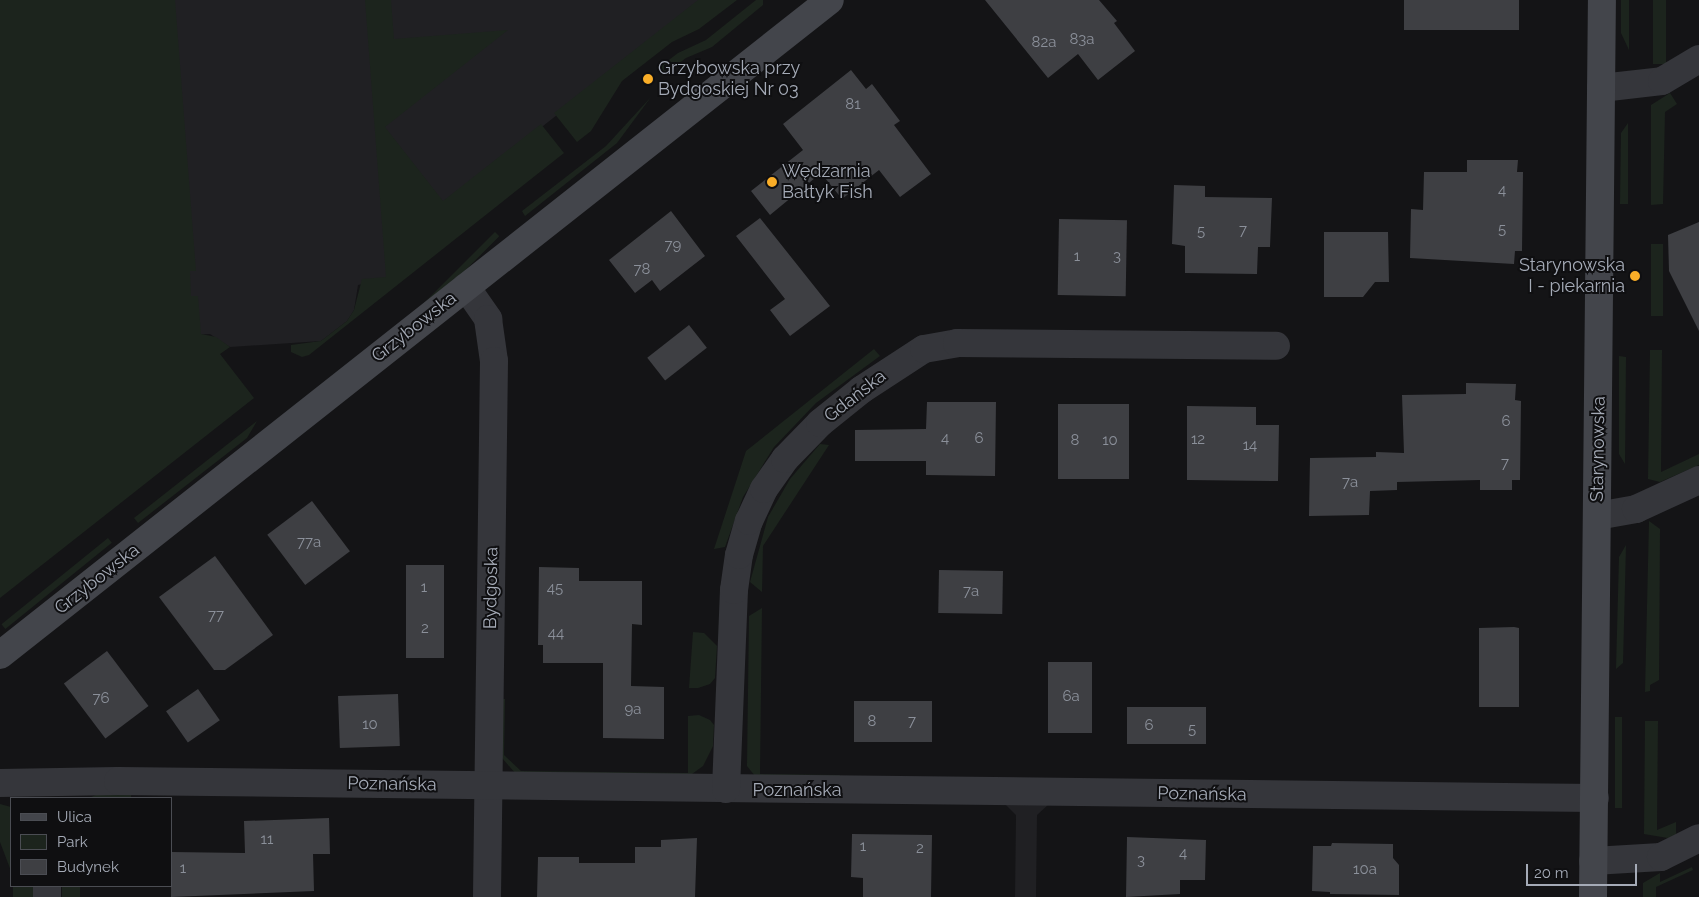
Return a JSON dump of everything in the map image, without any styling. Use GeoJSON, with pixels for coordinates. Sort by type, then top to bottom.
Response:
{"type":"FeatureCollection","features":[{"type":"Feature","properties":{"kind":"street","name":"Grzybowska"},"geometry":{"type":"LineString","coordinates":[[0,655],[830,0]]}},
{"type":"Feature","properties":{"kind":"street","name":"Starynowska"},"geometry":{"type":"LineString","coordinates":[[1593,897],[1602,0]]}},
{"type":"Feature","properties":{"kind":"street"},"geometry":{"type":"LineString","coordinates":[[1601,88],[1662,81],[1699,59]]}},
{"type":"Feature","properties":{"kind":"street","name":"Bydgoska"},"geometry":{"type":"LineString","coordinates":[[466,287],[488,318],[494,361],[487,897]]}},
{"type":"Feature","properties":{"kind":"street","name":"Gdańska"},"geometry":{"type":"LineString","coordinates":[[726,789],[734,590],[738,555],[749,521],[764,489],[784,459],[820,423],[861,390],[924,349],[957,343],[1276,346]]}},
{"type":"Feature","properties":{"kind":"street"},"geometry":{"type":"LineString","coordinates":[[1597,516],[1636,510],[1699,480]]}},
{"type":"Feature","properties":{"kind":"street","name":"Poznańska"},"geometry":{"type":"LineString","coordinates":[[0,783],[46,791],[487,785],[1595,798]]}},
{"type":"Feature","properties":{"kind":"street"},"geometry":{"type":"LineString","coordinates":[[1593,861],[1661,856],[1699,838]]}},
{"type":"Feature","properties":{"kind":"shaded area"},"geometry":{"type":"Polygon","coordinates":[[[157,0],[703,0],[543,126],[394,277],[358,285],[354,310],[347,321],[321,341],[230,347],[210,334],[189,335],[157,0]]]}},
{"type":"Feature","properties":{"kind":"shaded area"},"geometry":{"type":"Polygon","coordinates":[[[1005,804],[1049,804],[1037,815],[1036,897],[1015,897],[1016,815],[1005,804]]]}},
{"type":"Feature","properties":{"kind":"green space"},"geometry":{"type":"Polygon","coordinates":[[[0,0],[175,0],[196,271],[190,271],[191,296],[198,296],[201,334],[216,337],[230,347],[220,354],[254,398],[0,598],[0,0]]]}},
{"type":"Feature","properties":{"kind":"green space"},"geometry":{"type":"Polygon","coordinates":[[[365,0],[391,0],[394,39],[508,30],[385,127],[443,201],[541,124],[564,153],[309,355],[302,357],[291,352],[291,345],[321,341],[347,321],[354,310],[362,279],[386,277],[365,0]]]}},
{"type":"Feature","properties":{"kind":"green space"},"geometry":{"type":"Polygon","coordinates":[[[698,0],[737,0],[699,29],[672,42],[622,81],[591,131],[577,142],[554,113],[698,0]]]}},
{"type":"Feature","properties":{"kind":"green space"},"geometry":{"type":"Polygon","coordinates":[[[756,0],[763,0],[763,5],[712,47],[686,58],[662,76],[657,69],[678,53],[706,40],[756,0]]]}},
{"type":"Feature","properties":{"kind":"green space"},"geometry":{"type":"Polygon","coordinates":[[[1621,0],[1629,0],[1629,50],[1621,33],[1621,0]]]}},
{"type":"Feature","properties":{"kind":"green space"},"geometry":{"type":"Polygon","coordinates":[[[1653,0],[1666,0],[1666,64],[1653,64],[1653,0]]]}},
{"type":"Feature","properties":{"kind":"green space"},"geometry":{"type":"Polygon","coordinates":[[[1670,93],[1677,104],[1665,112],[1663,204],[1651,205],[1651,105],[1670,93]]]}},
{"type":"Feature","properties":{"kind":"green space"},"geometry":{"type":"Polygon","coordinates":[[[651,97],[617,143],[525,216],[522,211],[606,146],[651,97]]]}},
{"type":"Feature","properties":{"kind":"green space"},"geometry":{"type":"Polygon","coordinates":[[[1628,123],[1628,204],[1620,204],[1621,133],[1628,123]]]}},
{"type":"Feature","properties":{"kind":"green space"},"geometry":{"type":"Polygon","coordinates":[[[495,232],[499,236],[341,395],[337,390],[495,232]]]}},
{"type":"Feature","properties":{"kind":"green space"},"geometry":{"type":"Polygon","coordinates":[[[1651,244],[1663,244],[1663,316],[1651,316],[1651,244]]]}},
{"type":"Feature","properties":{"kind":"green space"},"geometry":{"type":"Polygon","coordinates":[[[874,349],[880,356],[816,403],[774,447],[743,497],[725,547],[714,549],[746,451],[874,349]]]}},
{"type":"Feature","properties":{"kind":"green space"},"geometry":{"type":"Polygon","coordinates":[[[1650,350],[1662,350],[1661,472],[1699,454],[1699,465],[1660,482],[1648,479],[1650,350]]]}},
{"type":"Feature","properties":{"kind":"green space"},"geometry":{"type":"Polygon","coordinates":[[[1619,356],[1626,357],[1625,464],[1619,454],[1619,356]]]}},
{"type":"Feature","properties":{"kind":"green space"},"geometry":{"type":"Polygon","coordinates":[[[257,421],[247,438],[138,523],[134,518],[257,421]]]}},
{"type":"Feature","properties":{"kind":"green space"},"geometry":{"type":"Polygon","coordinates":[[[820,444],[829,445],[763,546],[762,592],[750,582],[768,517],[790,479],[820,444]]]}},
{"type":"Feature","properties":{"kind":"green space"},"geometry":{"type":"Polygon","coordinates":[[[1649,521],[1660,529],[1659,680],[1650,685],[1650,691],[1645,692],[1649,521]]]}},
{"type":"Feature","properties":{"kind":"green space"},"geometry":{"type":"Polygon","coordinates":[[[108,538],[112,543],[5,629],[2,624],[108,538]]]}},
{"type":"Feature","properties":{"kind":"green space"},"geometry":{"type":"Polygon","coordinates":[[[1626,545],[1623,663],[1616,669],[1619,557],[1626,545]]]}},
{"type":"Feature","properties":{"kind":"green space"},"geometry":{"type":"Polygon","coordinates":[[[762,608],[760,774],[840,775],[839,779],[755,776],[747,766],[749,616],[762,608]]]}},
{"type":"Feature","properties":{"kind":"green space"},"geometry":{"type":"Polygon","coordinates":[[[693,632],[704,633],[717,646],[715,678],[710,684],[698,688],[689,688],[693,632]]]}},
{"type":"Feature","properties":{"kind":"green space"},"geometry":{"type":"Polygon","coordinates":[[[501,699],[505,699],[504,755],[521,771],[688,773],[688,716],[699,715],[710,720],[714,725],[713,746],[703,766],[692,774],[681,776],[516,774],[502,758],[501,699]]]}},
{"type":"Feature","properties":{"kind":"green space"},"geometry":{"type":"Polygon","coordinates":[[[1615,717],[1622,717],[1622,808],[1615,808],[1615,717]]]}},
{"type":"Feature","properties":{"kind":"green space"},"geometry":{"type":"Polygon","coordinates":[[[1645,721],[1658,721],[1657,830],[1676,822],[1676,834],[1668,838],[1644,834],[1645,721]]]}},
{"type":"Feature","properties":{"kind":"green space"},"geometry":{"type":"Polygon","coordinates":[[[100,793],[131,793],[131,797],[91,797],[100,793]]]}},
{"type":"Feature","properties":{"kind":"green space"},"geometry":{"type":"Polygon","coordinates":[[[0,804],[10,807],[10,868],[0,842],[0,804]]]}},
{"type":"Feature","properties":{"kind":"green space"},"geometry":{"type":"Polygon","coordinates":[[[1692,867],[1693,870],[1656,887],[1656,897],[1643,897],[1643,883],[1660,873],[1660,882],[1692,867]]]}},
{"type":"Feature","properties":{"kind":"green space"},"geometry":{"type":"Polygon","coordinates":[[[13,887],[33,887],[33,897],[13,897],[13,887]]]}},
{"type":"Feature","properties":{"kind":"green space"},"geometry":{"type":"Polygon","coordinates":[[[62,887],[80,887],[80,897],[62,897],[62,887]]]}},
{"type":"Feature","properties":{"kind":"building"},"geometry":{"type":"Polygon","coordinates":[[[985,0],[1099,0],[1117,21],[1114,23],[1135,51],[1098,80],[1078,54],[1048,78],[985,0]]]}},
{"type":"Feature","properties":{"kind":"building"},"geometry":{"type":"Polygon","coordinates":[[[1404,0],[1519,0],[1519,30],[1404,30],[1404,0]]]}},
{"type":"Feature","properties":{"kind":"building"},"geometry":{"type":"Polygon","coordinates":[[[851,70],[866,89],[872,84],[900,121],[894,125],[931,174],[900,197],[879,170],[842,199],[821,173],[770,215],[751,191],[803,150],[783,124],[851,70]]]}},
{"type":"Feature","properties":{"kind":"building"},"geometry":{"type":"Polygon","coordinates":[[[1467,160],[1518,160],[1517,172],[1523,172],[1522,251],[1515,251],[1514,264],[1410,258],[1411,209],[1423,210],[1424,172],[1467,172],[1467,160]]]}},
{"type":"Feature","properties":{"kind":"building"},"geometry":{"type":"Polygon","coordinates":[[[1174,185],[1205,186],[1205,197],[1272,198],[1270,247],[1258,247],[1257,274],[1185,273],[1185,246],[1172,244],[1174,185]]]}},
{"type":"Feature","properties":{"kind":"building"},"geometry":{"type":"Polygon","coordinates":[[[671,211],[705,256],[660,291],[652,280],[635,293],[609,260],[671,211]]]}},
{"type":"Feature","properties":{"kind":"building"},"geometry":{"type":"Polygon","coordinates":[[[760,218],[830,306],[790,336],[770,310],[785,299],[736,236],[760,218]]]}},
{"type":"Feature","properties":{"kind":"building"},"geometry":{"type":"Polygon","coordinates":[[[1059,219],[1127,220],[1126,296],[1058,295],[1059,219]]]}},
{"type":"Feature","properties":{"kind":"building"},"geometry":{"type":"Polygon","coordinates":[[[1699,222],[1699,331],[1669,271],[1668,235],[1699,222]]]}},
{"type":"Feature","properties":{"kind":"building"},"geometry":{"type":"Polygon","coordinates":[[[1324,232],[1388,232],[1389,282],[1375,282],[1363,297],[1324,297],[1324,232]]]}},
{"type":"Feature","properties":{"kind":"building"},"geometry":{"type":"Polygon","coordinates":[[[689,325],[707,348],[665,380],[647,358],[689,325]]]}},
{"type":"Feature","properties":{"kind":"building"},"geometry":{"type":"Polygon","coordinates":[[[1466,383],[1516,384],[1515,400],[1521,401],[1520,480],[1512,480],[1512,490],[1480,490],[1480,480],[1397,482],[1397,490],[1370,491],[1369,515],[1309,516],[1310,458],[1376,457],[1376,452],[1404,453],[1402,395],[1466,394],[1466,383]]]}},
{"type":"Feature","properties":{"kind":"building"},"geometry":{"type":"Polygon","coordinates":[[[927,402],[996,402],[995,476],[926,475],[926,461],[855,461],[855,430],[926,429],[927,402]]]}},
{"type":"Feature","properties":{"kind":"building"},"geometry":{"type":"Polygon","coordinates":[[[1058,404],[1129,404],[1129,479],[1058,479],[1058,404]]]}},
{"type":"Feature","properties":{"kind":"building"},"geometry":{"type":"Polygon","coordinates":[[[1187,406],[1256,407],[1256,425],[1279,425],[1278,481],[1187,480],[1187,406]]]}},
{"type":"Feature","properties":{"kind":"building"},"geometry":{"type":"Polygon","coordinates":[[[312,501],[350,551],[305,585],[267,535],[312,501]]]}},
{"type":"Feature","properties":{"kind":"building"},"geometry":{"type":"Polygon","coordinates":[[[215,556],[273,635],[225,670],[214,670],[159,597],[215,556]]]}},
{"type":"Feature","properties":{"kind":"building"},"geometry":{"type":"Polygon","coordinates":[[[406,565],[444,565],[444,658],[406,658],[406,565]]]}},
{"type":"Feature","properties":{"kind":"building"},"geometry":{"type":"Polygon","coordinates":[[[539,567],[579,568],[579,581],[642,581],[642,625],[632,624],[631,686],[664,687],[664,739],[603,738],[603,663],[543,663],[543,645],[538,645],[539,567]]]}},
{"type":"Feature","properties":{"kind":"building"},"geometry":{"type":"Polygon","coordinates":[[[939,570],[1003,571],[1002,614],[938,613],[939,570]]]}},
{"type":"Feature","properties":{"kind":"building"},"geometry":{"type":"Polygon","coordinates":[[[1479,628],[1519,628],[1519,707],[1479,707],[1479,628]]]}},
{"type":"Feature","properties":{"kind":"building"},"geometry":{"type":"Polygon","coordinates":[[[107,651],[149,706],[105,739],[64,683],[107,651]]]}},
{"type":"Feature","properties":{"kind":"building"},"geometry":{"type":"Polygon","coordinates":[[[1048,662],[1092,662],[1092,733],[1048,733],[1048,662]]]}},
{"type":"Feature","properties":{"kind":"building"},"geometry":{"type":"Polygon","coordinates":[[[198,689],[220,720],[188,742],[166,711],[198,689]]]}},
{"type":"Feature","properties":{"kind":"building"},"geometry":{"type":"Polygon","coordinates":[[[398,694],[400,746],[340,748],[338,696],[398,694]]]}},
{"type":"Feature","properties":{"kind":"building"},"geometry":{"type":"Polygon","coordinates":[[[854,701],[932,701],[932,742],[854,742],[854,701]]]}},
{"type":"Feature","properties":{"kind":"building"},"geometry":{"type":"Polygon","coordinates":[[[1127,707],[1206,707],[1206,744],[1127,744],[1127,707]]]}},
{"type":"Feature","properties":{"kind":"building"},"geometry":{"type":"Polygon","coordinates":[[[329,818],[330,854],[313,854],[314,891],[171,897],[172,852],[245,853],[244,821],[329,818]]]}},
{"type":"Feature","properties":{"kind":"building"},"geometry":{"type":"Polygon","coordinates":[[[852,834],[932,835],[931,897],[863,897],[863,878],[851,877],[852,834]]]}},
{"type":"Feature","properties":{"kind":"building"},"geometry":{"type":"Polygon","coordinates":[[[1127,837],[1206,840],[1205,880],[1180,880],[1180,894],[1126,897],[1127,837]]]}},
{"type":"Feature","properties":{"kind":"building"},"geometry":{"type":"Polygon","coordinates":[[[697,838],[695,897],[537,897],[538,857],[579,857],[579,863],[635,863],[635,847],[661,847],[661,840],[697,838]]]}},
{"type":"Feature","properties":{"kind":"building"},"geometry":{"type":"Polygon","coordinates":[[[1332,843],[1393,844],[1393,858],[1399,865],[1399,895],[1330,894],[1330,892],[1312,891],[1313,846],[1331,846],[1332,843]]]}},
{"type":"Feature","properties":{"kind":"place","name":"Grzybowska przy Bydgoskiej Nr 03"},"geometry":{"type":"Point","coordinates":[648,79]}},
{"type":"Feature","properties":{"kind":"place","name":"Wędzarnia Bałtyk Fish"},"geometry":{"type":"Point","coordinates":[772,182]}},
{"type":"Feature","properties":{"kind":"place","name":"Starynowska I - piekarnia"},"geometry":{"type":"Point","coordinates":[1635,276]}}]}
